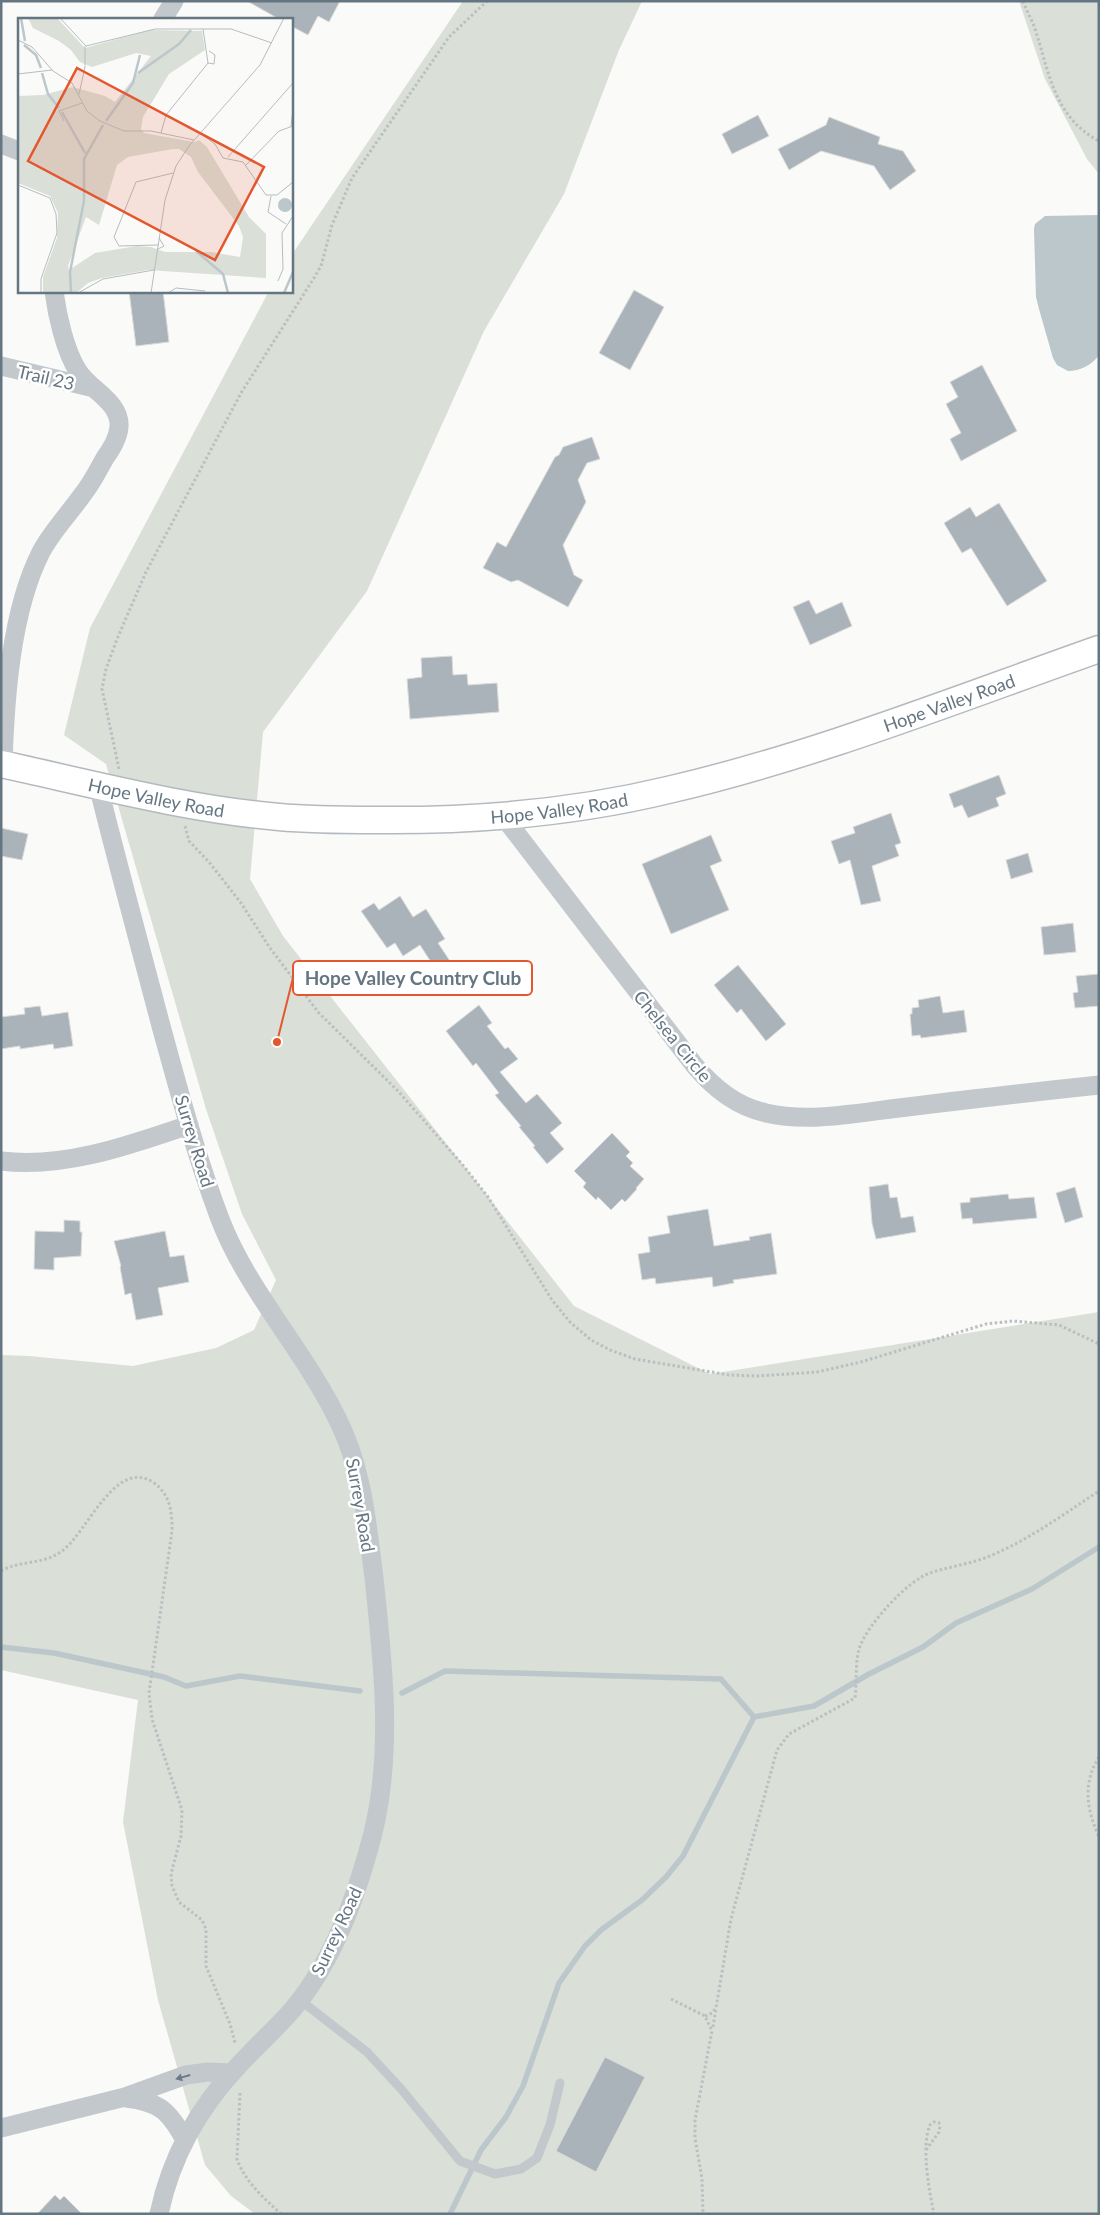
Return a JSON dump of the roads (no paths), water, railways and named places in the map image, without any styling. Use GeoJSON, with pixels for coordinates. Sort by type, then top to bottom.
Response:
{"type":"FeatureCollection","features":[{"type":"Feature","properties":{"kind":"main road","name":"Hope Valley Road"},"geometry":{"type":"LineString","coordinates":[[2,764],[109,779],[180,802],[279,817],[418,820],[503,816],[631,798],[714,778],[830,743],[1099,649]]}},
{"type":"Feature","properties":{"kind":"street"},"geometry":{"type":"LineString","coordinates":[[164,18],[174,1]]}},
{"type":"Feature","properties":{"kind":"street"},"geometry":{"type":"LineString","coordinates":[[1,144],[18,151]]}},
{"type":"Feature","properties":{"kind":"street"},"geometry":{"type":"LineString","coordinates":[[2,764],[6,699],[12,653],[29,579],[42,550],[54,531],[84,493],[111,450],[119,427],[116,412],[107,400],[90,387],[78,371],[70,354],[54,292]]}},
{"type":"Feature","properties":{"kind":"street","name":"Trail 23"},"geometry":{"type":"LineString","coordinates":[[1,366],[90,387]]}},
{"type":"Feature","properties":{"kind":"street","name":"Surrey Road"},"geometry":{"type":"LineString","coordinates":[[109,779],[118,868],[198,1159],[232,1247],[242,1266],[310,1368],[338,1420],[357,1469],[367,1517],[382,1666],[383,1774],[373,1832],[356,1894],[326,1957],[300,1999],[235,2079],[209,2101],[185,2140],[164,2195],[159,2214]]}},
{"type":"Feature","properties":{"kind":"street","name":"Chelsea Circle"},"geometry":{"type":"LineString","coordinates":[[503,816],[695,1066],[710,1083],[726,1096],[746,1106],[783,1116],[834,1115],[1099,1085]]}},
{"type":"Feature","properties":{"kind":"street"},"geometry":{"type":"LineString","coordinates":[[1,1161],[17,1163],[55,1160],[108,1151],[189,1126]]}},
{"type":"Feature","properties":{"kind":"street"},"geometry":{"type":"LineString","coordinates":[[1,2128],[125,2097],[186,2075],[208,2072],[235,2079]]}},
{"type":"Feature","properties":{"kind":"street"},"geometry":{"type":"LineString","coordinates":[[125,2097],[145,2100],[162,2107],[173,2118],[185,2140]]}},
{"type":"Feature","properties":{"kind":"lane"},"geometry":{"type":"LineString","coordinates":[[300,1999],[367,2052],[402,2090],[460,2161],[495,2174],[520,2169],[537,2158],[550,2125],[560,2083]]}},
{"type":"Feature","properties":{"kind":"waterway"},"geometry":{"type":"LineString","coordinates":[[754,1717],[814,1706],[869,1674],[923,1647],[956,1623],[1032,1589],[1099,1547]]}},
{"type":"Feature","properties":{"kind":"waterway"},"geometry":{"type":"LineString","coordinates":[[1,1647],[54,1653],[164,1677],[186,1686],[240,1676],[360,1691]]}},
{"type":"Feature","properties":{"kind":"waterway"},"geometry":{"type":"LineString","coordinates":[[402,1693],[445,1671],[721,1679],[754,1717]]}},
{"type":"Feature","properties":{"kind":"waterway"},"geometry":{"type":"LineString","coordinates":[[450,2214],[481,2150],[506,2117],[523,2086],[559,1983],[585,1946],[601,1930],[642,1900],[666,1877],[683,1856],[754,1717]]}},
{"type":"Feature","properties":{"kind":"place","name":"Hope Valley Country Club"},"geometry":{"type":"Point","coordinates":[277,1042]}}]}
